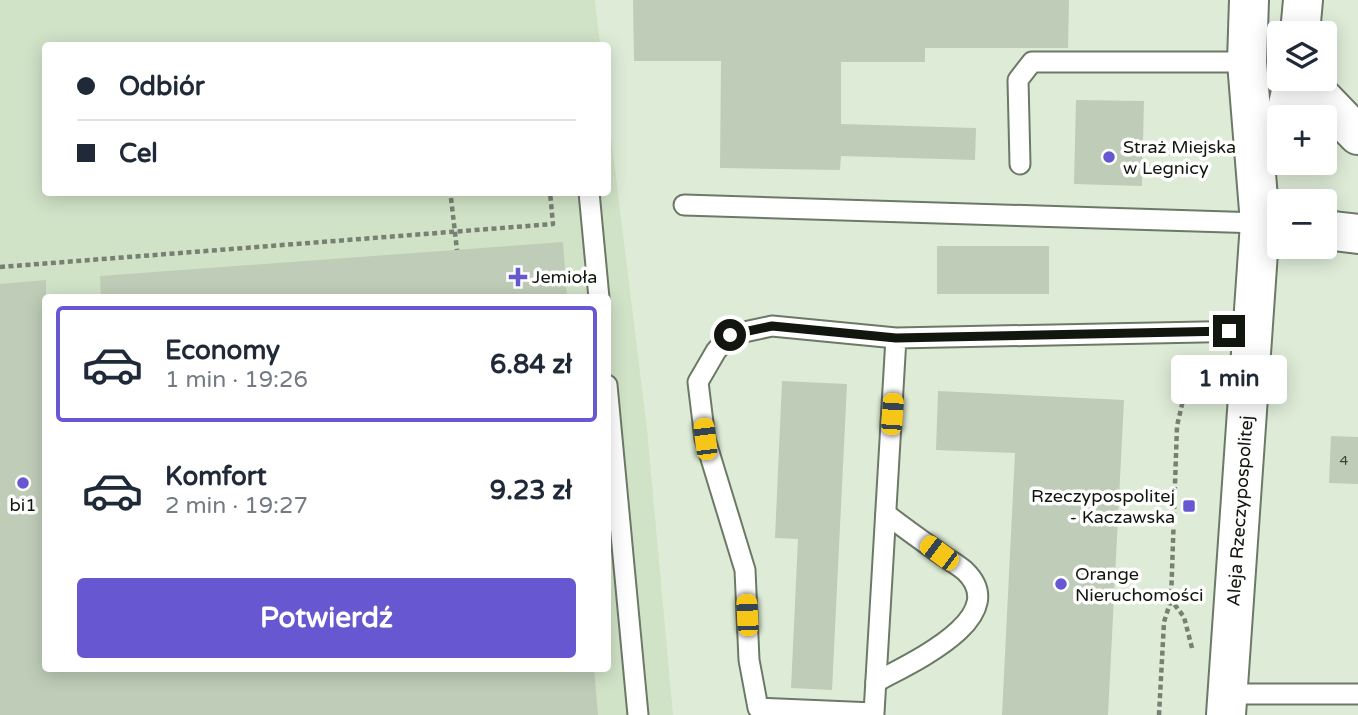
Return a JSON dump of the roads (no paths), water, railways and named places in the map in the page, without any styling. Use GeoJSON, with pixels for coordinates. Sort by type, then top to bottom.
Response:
{"type":"FeatureCollection","features":[{"type":"Feature","properties":{"kind":"street","name":"Aleja Rzeczypospolitej"},"geometry":{"type":"LineString","coordinates":[[1249,0],[1247,62],[1267,203]]}},
{"type":"Feature","properties":{"kind":"street"},"geometry":{"type":"LineString","coordinates":[[1301,21],[1303,0]]}},
{"type":"Feature","properties":{"kind":"street"},"geometry":{"type":"LineString","coordinates":[[1316,91],[1358,135]]}},
{"type":"Feature","properties":{"kind":"street"},"geometry":{"type":"LineString","coordinates":[[1337,231],[1358,234]]}},
{"type":"Feature","properties":{"kind":"street","name":"Aleja Rzeczypospolitej"},"geometry":{"type":"LineString","coordinates":[[1227,704],[1252,331],[1267,242]]}},
{"type":"Feature","properties":{"kind":"lane"},"geometry":{"type":"LineString","coordinates":[[1020,164],[1018,80],[1032,62],[1247,62]]}},
{"type":"Feature","properties":{"kind":"lane"},"geometry":{"type":"LineString","coordinates":[[589,196],[599,294]]}},
{"type":"Feature","properties":{"kind":"lane"},"geometry":{"type":"LineString","coordinates":[[684,205],[1267,224]]}},
{"type":"Feature","properties":{"kind":"lane"},"geometry":{"type":"LineString","coordinates":[[896,338],[874,713],[758,708],[749,660],[745,570],[705,439],[698,382],[716,351],[730,335],[772,326],[896,338],[1252,331]]}},
{"type":"Feature","properties":{"kind":"lane"},"geometry":{"type":"LineString","coordinates":[[611,426],[639,715]]}},
{"type":"Feature","properties":{"kind":"lane"},"geometry":{"type":"LineString","coordinates":[[876,682],[928,653],[965,626],[976,608],[978,595],[975,585],[965,571],[886,514]]}},
{"type":"Feature","properties":{"kind":"lane"},"geometry":{"type":"LineString","coordinates":[[1227,704],[1358,694]]}},
{"type":"Feature","properties":{"kind":"place","name":"Straż Miejska w Legnicy"},"geometry":{"type":"Point","coordinates":[1109,157]}},
{"type":"Feature","properties":{"kind":"place","name":"Jemioła"},"geometry":{"type":"Point","coordinates":[518,277]}},
{"type":"Feature","properties":{"kind":"place","name":"bi1"},"geometry":{"type":"Point","coordinates":[23,483]}},
{"type":"Feature","properties":{"kind":"place","name":"Rzeczypospolitej - Kaczawska"},"geometry":{"type":"Point","coordinates":[1189,506]}},
{"type":"Feature","properties":{"kind":"place","name":"Orange Nieruchomości"},"geometry":{"type":"Point","coordinates":[1061,584]}}]}
